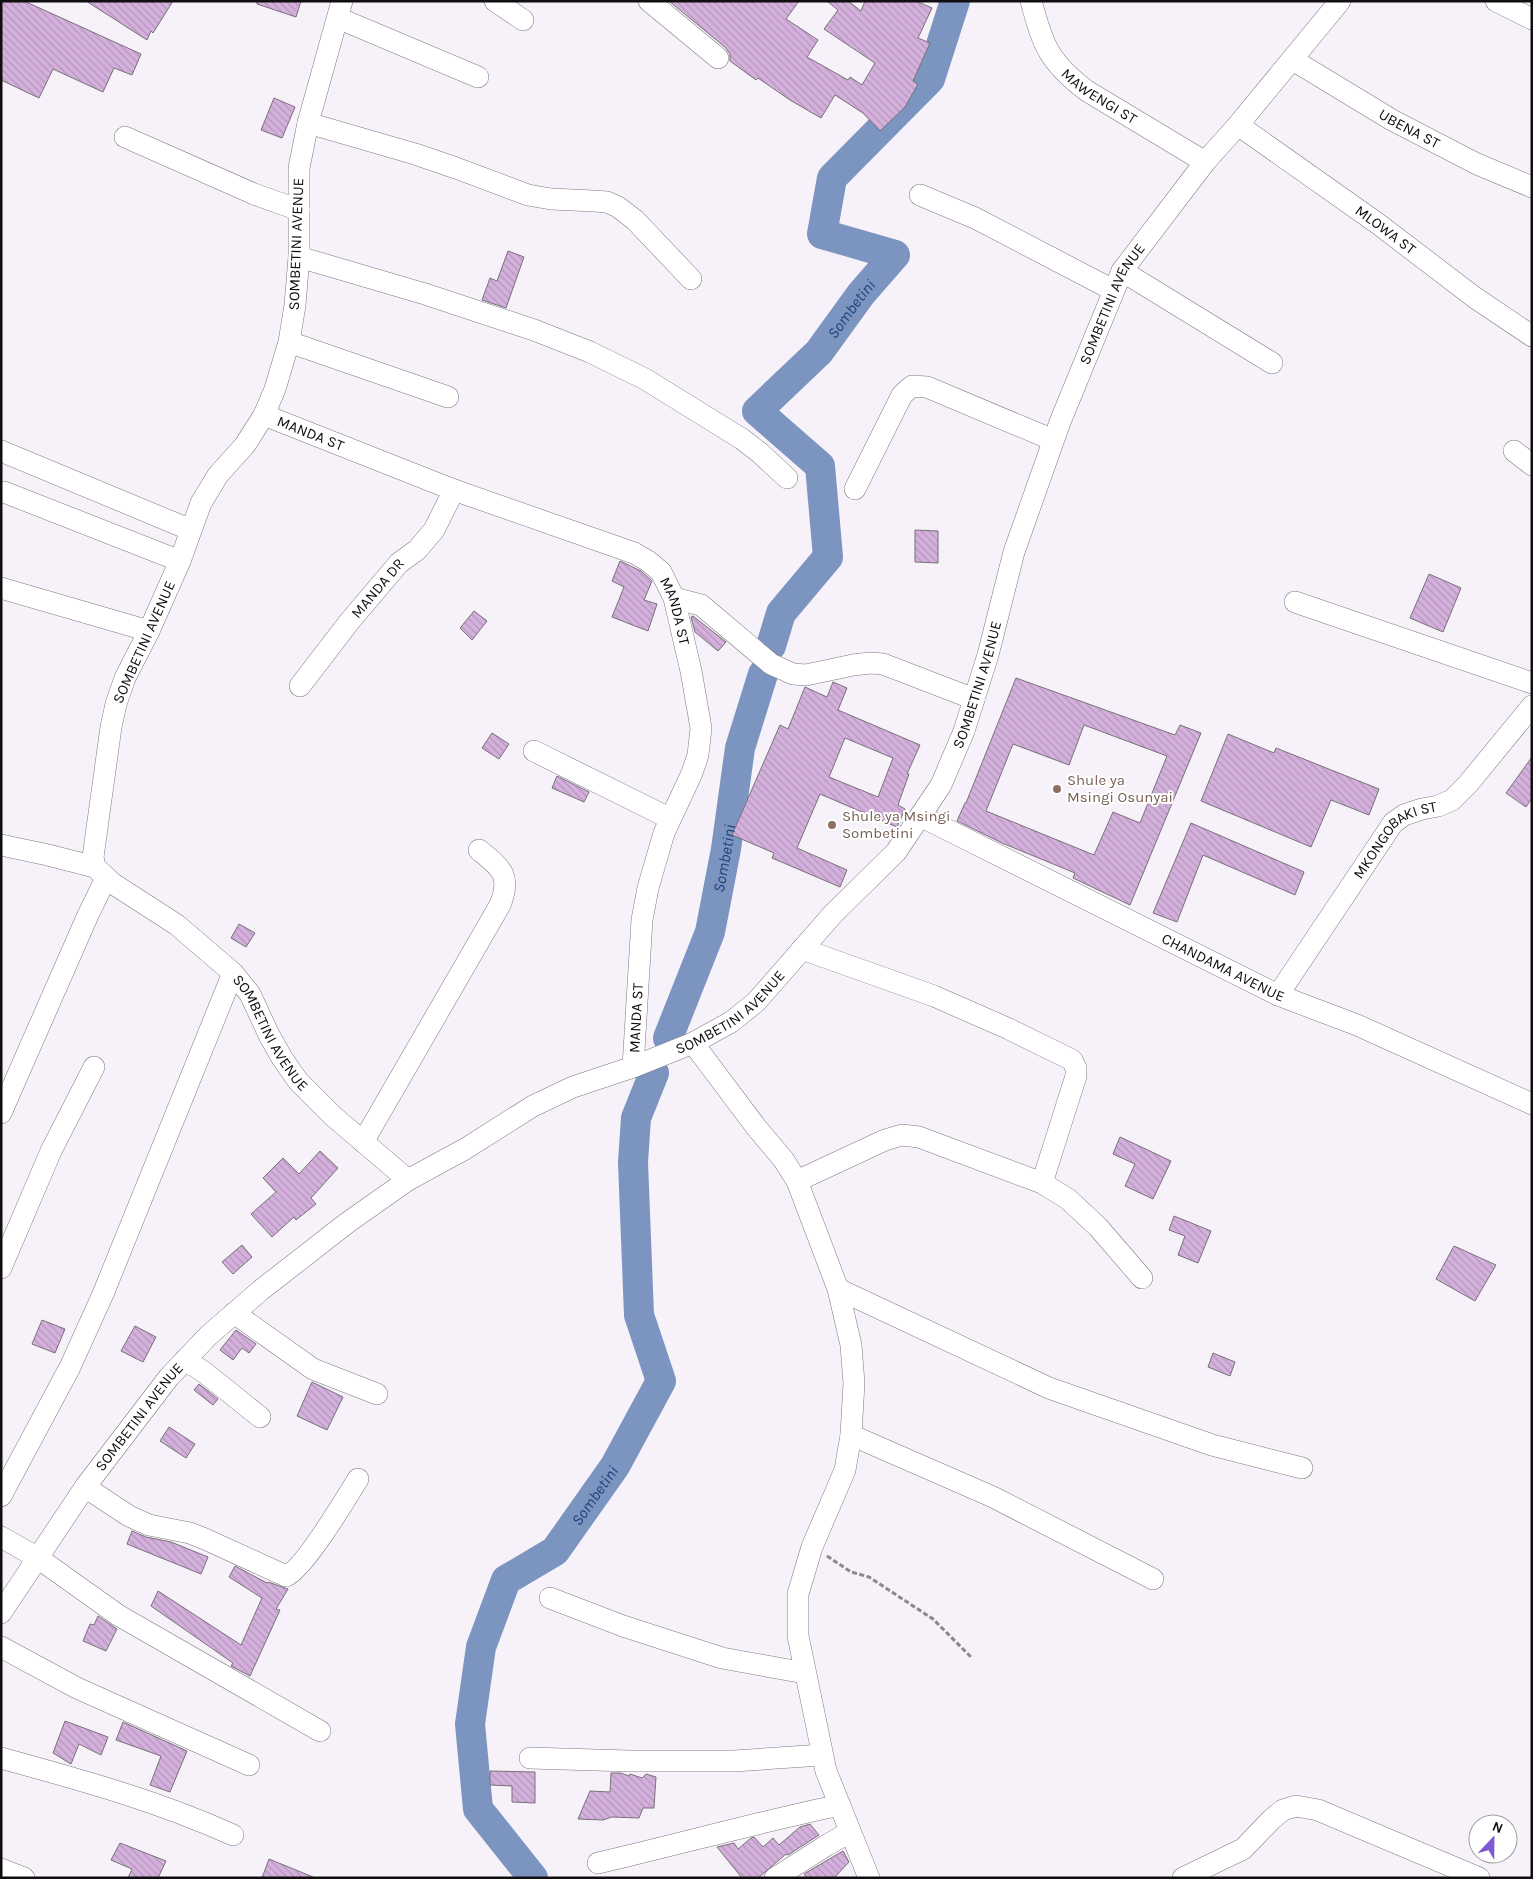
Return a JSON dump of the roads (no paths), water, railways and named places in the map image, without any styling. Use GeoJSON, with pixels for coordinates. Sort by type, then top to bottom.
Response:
{"type":"FeatureCollection","features":[{"type":"Feature","properties":{"kind":"street"},"geometry":{"type":"LineString","coordinates":[[495,1],[523,20]]}},
{"type":"Feature","properties":{"kind":"street"},"geometry":{"type":"LineString","coordinates":[[649,1],[718,58]]}},
{"type":"Feature","properties":{"kind":"street","name":"MAWENGI ST"},"geometry":{"type":"LineString","coordinates":[[1031,1],[1040,38],[1053,60],[1069,78],[1087,91],[1204,162]]}},
{"type":"Feature","properties":{"kind":"street","name":"SOMBETINI AVENUE"},"geometry":{"type":"LineString","coordinates":[[1,1613],[85,1488],[169,1377],[209,1335],[261,1290],[347,1222],[408,1180],[465,1149],[533,1106],[573,1087],[633,1067],[693,1043],[732,1022],[756,1002],[833,914],[896,852],[940,785],[964,731],[988,656],[1014,552],[1053,440],[1117,280],[1204,162],[1293,60],[1340,1]]}},
{"type":"Feature","properties":{"kind":"street"},"geometry":{"type":"LineString","coordinates":[[1496,1],[1532,19]]}},
{"type":"Feature","properties":{"kind":"street"},"geometry":{"type":"LineString","coordinates":[[340,9],[478,77]]}},
{"type":"Feature","properties":{"kind":"street","name":"SOMBETINI AVENUE"},"geometry":{"type":"LineString","coordinates":[[340,9],[308,123],[300,168],[298,210],[299,257],[295,305],[288,342],[275,389],[264,415],[245,445],[218,475],[201,503],[180,561],[149,631],[125,678],[112,719],[93,848],[100,873],[177,925],[233,973],[250,994],[269,1035],[298,1081],[333,1116],[408,1180]]}},
{"type":"Feature","properties":{"kind":"street","name":"UBENA ST"},"geometry":{"type":"LineString","coordinates":[[1293,60],[1392,120],[1477,164],[1532,187]]}},
{"type":"Feature","properties":{"kind":"street"},"geometry":{"type":"LineString","coordinates":[[308,123],[424,157],[528,195],[550,200],[607,202],[618,207],[635,220],[691,279]]}},
{"type":"Feature","properties":{"kind":"street","name":"MLOWA ST"},"geometry":{"type":"LineString","coordinates":[[1238,125],[1377,223],[1474,297],[1532,336]]}},
{"type":"Feature","properties":{"kind":"street"},"geometry":{"type":"LineString","coordinates":[[125,136],[254,194],[298,210]]}},
{"type":"Feature","properties":{"kind":"street"},"geometry":{"type":"LineString","coordinates":[[920,195],[1117,280],[1272,363]]}},
{"type":"Feature","properties":{"kind":"street"},"geometry":{"type":"LineString","coordinates":[[299,257],[425,294],[534,330],[590,352],[645,379],[742,439],[787,478]]}},
{"type":"Feature","properties":{"kind":"street"},"geometry":{"type":"LineString","coordinates":[[288,342],[448,397]]}},
{"type":"Feature","properties":{"kind":"street"},"geometry":{"type":"LineString","coordinates":[[855,489],[902,395],[912,386],[927,386],[1053,440]]}},
{"type":"Feature","properties":{"kind":"street","name":"MANDA ST"},"geometry":{"type":"LineString","coordinates":[[264,415],[454,490],[634,553],[648,561],[661,572],[674,598],[691,671],[701,728],[698,755],[692,773],[670,818],[648,888],[642,920],[633,1067]]}},
{"type":"Feature","properties":{"kind":"street"},"geometry":{"type":"LineString","coordinates":[[1,451],[191,530]]}},
{"type":"Feature","properties":{"kind":"street"},"geometry":{"type":"LineString","coordinates":[[1514,451],[1532,464]]}},
{"type":"Feature","properties":{"kind":"street","name":"MANDA DR"},"geometry":{"type":"LineString","coordinates":[[300,686],[348,622],[399,563],[417,550],[434,530],[454,490]]}},
{"type":"Feature","properties":{"kind":"street"},"geometry":{"type":"LineString","coordinates":[[4,492],[180,561]]}},
{"type":"Feature","properties":{"kind":"street"},"geometry":{"type":"LineString","coordinates":[[1,588],[149,631]]}},
{"type":"Feature","properties":{"kind":"street"},"geometry":{"type":"LineString","coordinates":[[674,598],[701,604],[771,664],[794,674],[806,675],[870,663],[883,664],[974,699]]}},
{"type":"Feature","properties":{"kind":"street"},"geometry":{"type":"LineString","coordinates":[[1295,602],[1532,683]]}},
{"type":"Feature","properties":{"kind":"street","name":"MKONGOBAKI ST"},"geometry":{"type":"LineString","coordinates":[[1278,995],[1393,823],[1404,815],[1438,806],[1452,800],[1468,784],[1532,706]]}},
{"type":"Feature","properties":{"kind":"street"},"geometry":{"type":"LineString","coordinates":[[534,751],[670,818]]}},
{"type":"Feature","properties":{"kind":"street","name":"CHANDAMA AVENUE"},"geometry":{"type":"LineString","coordinates":[[920,816],[1278,995],[1357,1025],[1532,1104]]}},
{"type":"Feature","properties":{"kind":"street"},"geometry":{"type":"LineString","coordinates":[[1,845],[48,855],[100,873],[1,1113]]}},
{"type":"Feature","properties":{"kind":"street"},"geometry":{"type":"LineString","coordinates":[[363,1142],[506,890],[504,877],[498,866],[479,850]]}},
{"type":"Feature","properties":{"kind":"street"},"geometry":{"type":"LineString","coordinates":[[802,949],[934,996],[1009,1029],[1072,1060],[1076,1068],[1076,1076],[1042,1183]]}},
{"type":"Feature","properties":{"kind":"street"},"geometry":{"type":"LineString","coordinates":[[1,1496],[70,1367],[103,1294],[233,973]]}},
{"type":"Feature","properties":{"kind":"street"},"geometry":{"type":"LineString","coordinates":[[693,1043],[756,1127],[783,1159],[797,1181],[838,1289],[851,1345],[854,1383],[851,1435],[845,1470],[812,1547],[798,1594],[798,1636],[826,1771],[869,1878]]}},
{"type":"Feature","properties":{"kind":"street"},"geometry":{"type":"LineString","coordinates":[[1,1268],[51,1151],[94,1067]]}},
{"type":"Feature","properties":{"kind":"street"},"geometry":{"type":"LineString","coordinates":[[797,1181],[885,1140],[902,1135],[934,1141],[1042,1183],[1068,1199],[1098,1227],[1142,1278]]}},
{"type":"Feature","properties":{"kind":"street"},"geometry":{"type":"LineString","coordinates":[[838,1289],[1049,1388],[1212,1445],[1302,1468]]}},
{"type":"Feature","properties":{"kind":"street"},"geometry":{"type":"LineString","coordinates":[[234,1313],[313,1369],[377,1394]]}},
{"type":"Feature","properties":{"kind":"street"},"geometry":{"type":"LineString","coordinates":[[185,1360],[260,1417]]}},
{"type":"Feature","properties":{"kind":"street"},"geometry":{"type":"LineString","coordinates":[[851,1435],[993,1496],[1153,1579]]}},
{"type":"Feature","properties":{"kind":"street"},"geometry":{"type":"LineString","coordinates":[[85,1488],[130,1516],[149,1525],[205,1539],[286,1576],[291,1575],[320,1538],[358,1478]]}},
{"type":"Feature","properties":{"kind":"street"},"geometry":{"type":"LineString","coordinates":[[1,1537],[38,1558],[118,1615],[320,1731]]}},
{"type":"Feature","properties":{"kind":"street"},"geometry":{"type":"LineString","coordinates":[[550,1598],[633,1629],[713,1655],[771,1668],[805,1673]]}},
{"type":"Feature","properties":{"kind":"street"},"geometry":{"type":"LineString","coordinates":[[1,1647],[78,1688],[249,1765]]}},
{"type":"Feature","properties":{"kind":"street"},"geometry":{"type":"LineString","coordinates":[[530,1758],[734,1761],[822,1755]]}},
{"type":"Feature","properties":{"kind":"street"},"geometry":{"type":"LineString","coordinates":[[1,1758],[147,1800],[191,1816],[233,1836]]}},
{"type":"Feature","properties":{"kind":"street"},"geometry":{"type":"LineString","coordinates":[[598,1863],[698,1839],[758,1822],[840,1805]]}},
{"type":"Feature","properties":{"kind":"street"},"geometry":{"type":"LineString","coordinates":[[1183,1878],[1243,1849],[1278,1814],[1283,1810],[1296,1806],[1318,1810],[1479,1878]]}},
{"type":"Feature","properties":{"kind":"street"},"geometry":{"type":"LineString","coordinates":[[775,1878],[850,1832]]}},
{"type":"Feature","properties":{"kind":"street"},"geometry":{"type":"LineString","coordinates":[[1,1869],[24,1878]]}},
{"type":"Feature","properties":{"kind":"waterway","name":"Sombetini"},"geometry":{"type":"LineString","coordinates":[[771,646],[781,613],[828,557],[820,466],[757,411],[819,352],[861,294],[895,255],[822,234],[832,178],[930,79],[955,1]]}},
{"type":"Feature","properties":{"kind":"waterway","name":"Sombetini"},"geometry":{"type":"LineString","coordinates":[[668,1038],[710,932],[726,849],[740,748],[763,674]]}},
{"type":"Feature","properties":{"kind":"waterway","name":"Sombetini"},"geometry":{"type":"LineString","coordinates":[[533,1878],[478,1809],[470,1724],[481,1647],[506,1580],[555,1551],[615,1466],[661,1381],[639,1315],[633,1162],[636,1118],[654,1073]]}},
{"type":"Feature","properties":{"kind":"place","name":"Shule ya Msingi Osunyai"},"geometry":{"type":"Point","coordinates":[1057,789]}},
{"type":"Feature","properties":{"kind":"place","name":"Shule ya Msingi Sombetini"},"geometry":{"type":"Point","coordinates":[832,825]}}]}
